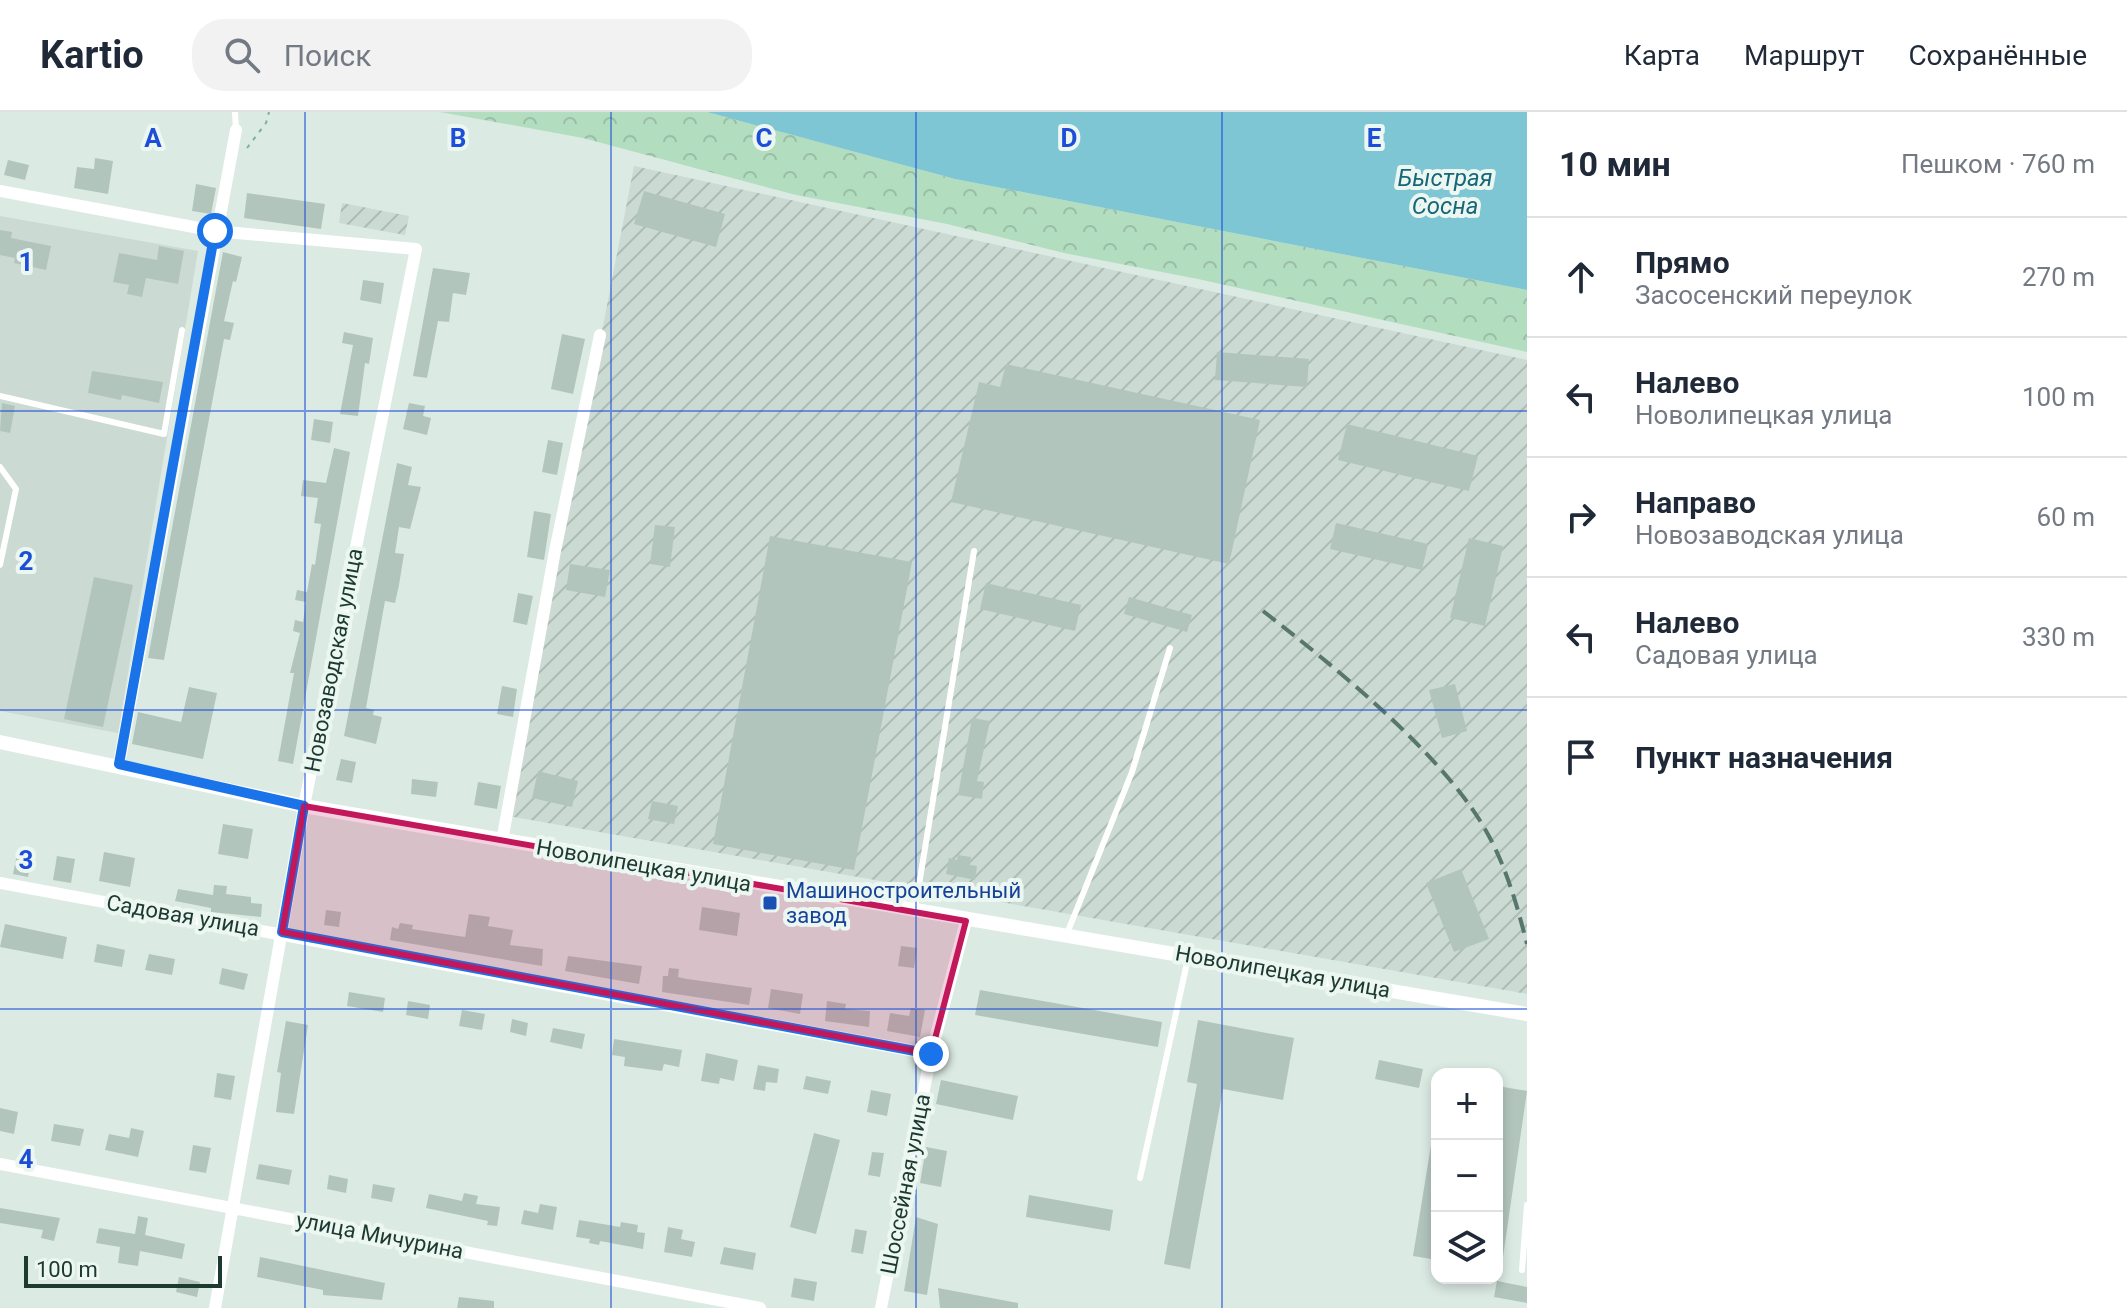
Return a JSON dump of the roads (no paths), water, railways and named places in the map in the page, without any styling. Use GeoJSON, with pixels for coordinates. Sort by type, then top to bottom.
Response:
{"type":"FeatureCollection","features":[{"type":"Feature","properties":{"kind":"street"},"geometry":{"type":"LineString","coordinates":[[119,764],[236,130]]}},
{"type":"Feature","properties":{"kind":"street"},"geometry":{"type":"LineString","coordinates":[[0,191],[215,231]]}},
{"type":"Feature","properties":{"kind":"street","name":"Новозаводская улица"},"geometry":{"type":"LineString","coordinates":[[215,231],[416,249],[304,806],[215,1308]]}},
{"type":"Feature","properties":{"kind":"street"},"geometry":{"type":"LineString","coordinates":[[502,841],[555,551],[600,335]]}},
{"type":"Feature","properties":{"kind":"street","name":"Новолипецкая улица"},"geometry":{"type":"LineString","coordinates":[[0,742],[119,764],[304,806],[1527,1014]]}},
{"type":"Feature","properties":{"kind":"street","name":"Садовая улица"},"geometry":{"type":"LineString","coordinates":[[0,883],[282,932],[931,1054]]}},
{"type":"Feature","properties":{"kind":"street","name":"Шоссейная улица"},"geometry":{"type":"LineString","coordinates":[[881,1308],[931,1054],[966,921]]}},
{"type":"Feature","properties":{"kind":"street","name":"улица Мичурина"},"geometry":{"type":"LineString","coordinates":[[0,1164],[760,1308]]}},
{"type":"Feature","properties":{"kind":"lane"},"geometry":{"type":"LineString","coordinates":[[235,112],[236,130]]}},
{"type":"Feature","properties":{"kind":"lane"},"geometry":{"type":"LineString","coordinates":[[0,396],[164,434],[182,330]]}},
{"type":"Feature","properties":{"kind":"lane"},"geometry":{"type":"LineString","coordinates":[[0,467],[16,489],[0,565]]}},
{"type":"Feature","properties":{"kind":"lane"},"geometry":{"type":"LineString","coordinates":[[915,912],[974,551]]}},
{"type":"Feature","properties":{"kind":"lane"},"geometry":{"type":"LineString","coordinates":[[1066,936],[1132,772],[1170,648]]}},
{"type":"Feature","properties":{"kind":"lane"},"geometry":{"type":"LineString","coordinates":[[1140,1178],[1189,955]]}},
{"type":"Feature","properties":{"kind":"lane"},"geometry":{"type":"LineString","coordinates":[[1522,1270],[1527,1205]]}},
{"type":"Feature","properties":{"kind":"water","name":"Быстрая Сосна"},"geometry":{"type":"Polygon","coordinates":[[[707,112],[1527,112],[1527,290],[955,179],[707,112]]]}},
{"type":"Feature","properties":{"kind":"railway"},"geometry":{"type":"LineString","coordinates":[[1263,611],[1389,716],[1448,778],[1491,840],[1512,891],[1527,944]]}},
{"type":"Feature","properties":{"kind":"place","name":"Машиностроительный завод"},"geometry":{"type":"Point","coordinates":[770,903]}}]}
